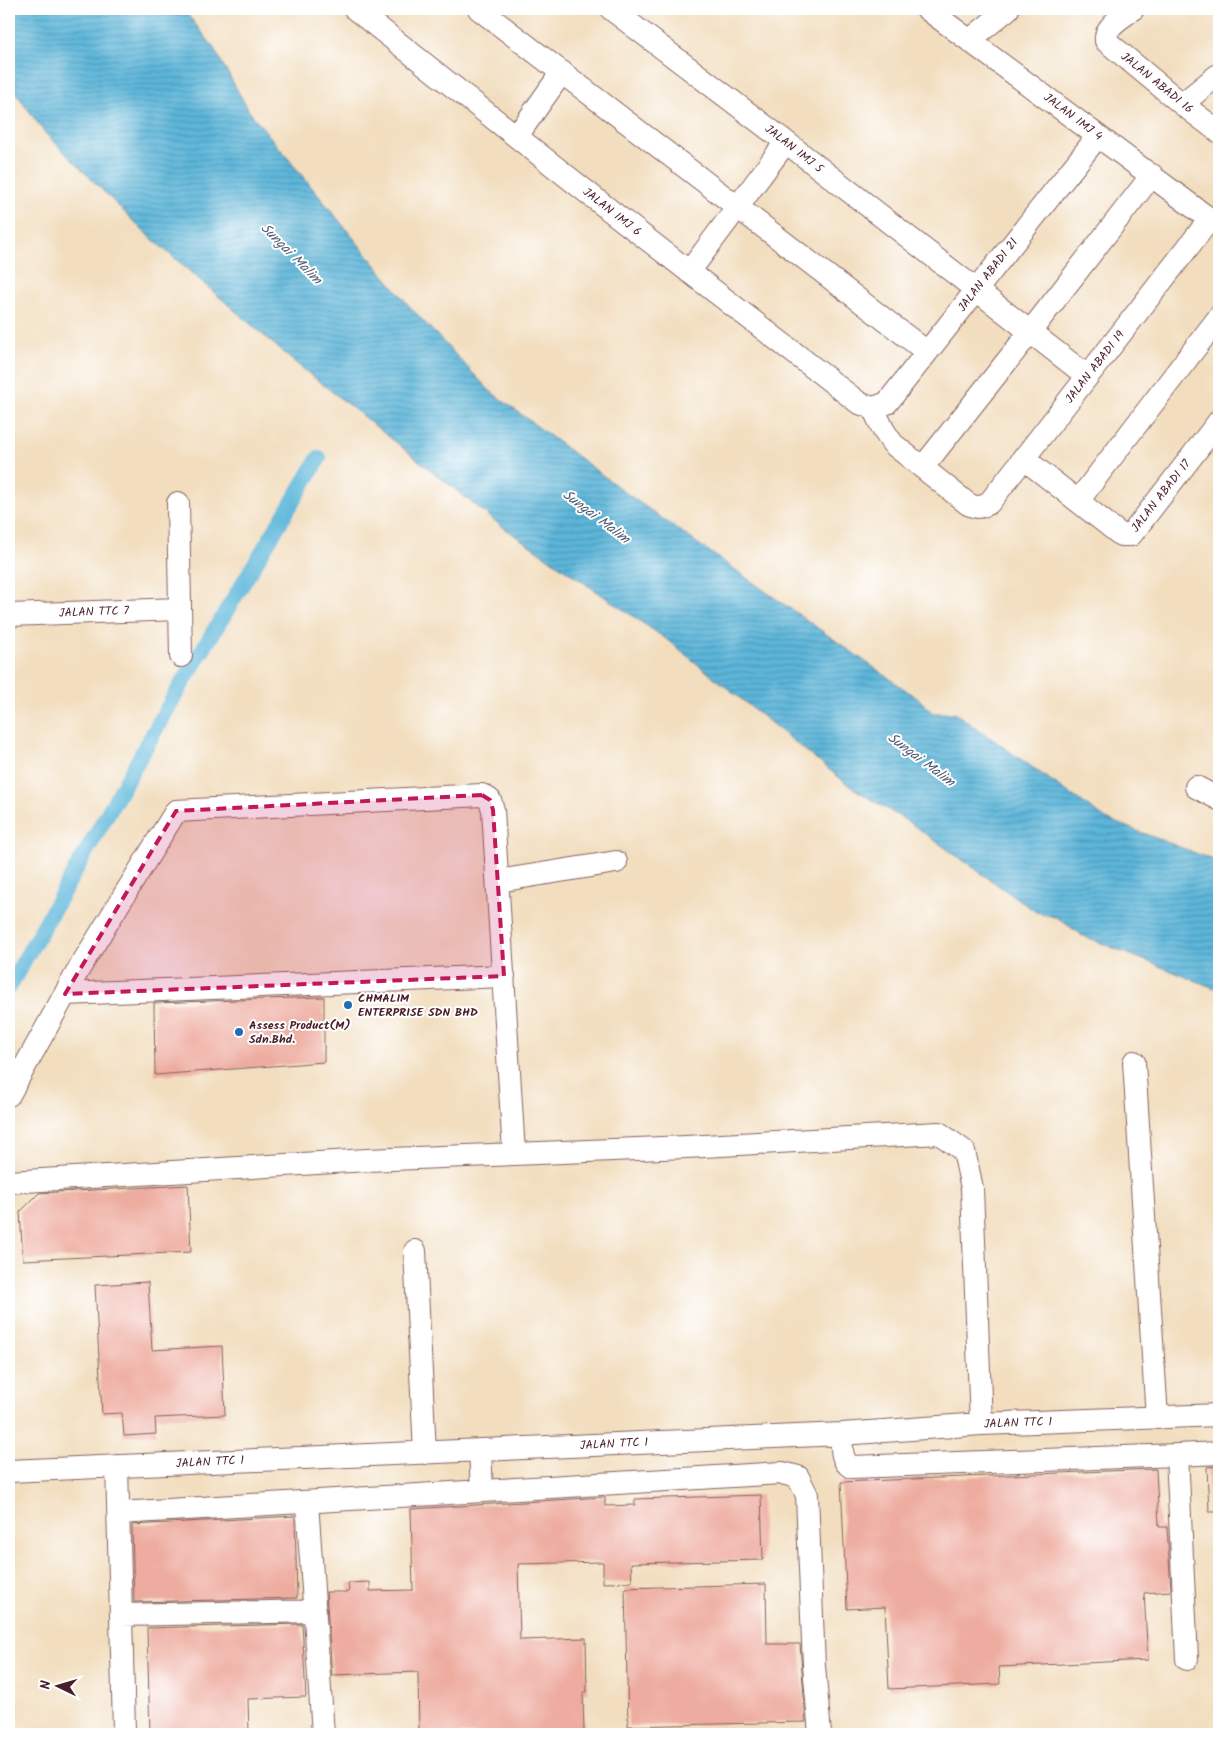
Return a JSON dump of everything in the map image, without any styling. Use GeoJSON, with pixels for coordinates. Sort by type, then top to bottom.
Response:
{"type":"FeatureCollection","features":[{"type":"Feature","properties":{"kind":"street","name":"JALAN IMJ 6"},"geometry":{"type":"LineString","coordinates":[[355,9],[858,403],[874,408]]}},
{"type":"Feature","properties":{"kind":"street"},"geometry":{"type":"LineString","coordinates":[[479,9],[927,352]]}},
{"type":"Feature","properties":{"kind":"street","name":"JALAN IMJ 5"},"geometry":{"type":"LineString","coordinates":[[611,9],[786,142],[1087,376]]}},
{"type":"Feature","properties":{"kind":"street","name":"JALAN IMJ 4"},"geometry":{"type":"LineString","coordinates":[[927,9],[1215,223]]}},
{"type":"Feature","properties":{"kind":"street"},"geometry":{"type":"LineString","coordinates":[[970,40],[1008,9]]}},
{"type":"Feature","properties":{"kind":"street","name":"JALAN ABADI 16"},"geometry":{"type":"LineString","coordinates":[[1133,9],[1108,29],[1106,42],[1219,132]]}},
{"type":"Feature","properties":{"kind":"street"},"geometry":{"type":"LineString","coordinates":[[517,136],[562,72]]}},
{"type":"Feature","properties":{"kind":"street"},"geometry":{"type":"LineString","coordinates":[[1182,104],[1219,74]]}},
{"type":"Feature","properties":{"kind":"street","name":"JALAN ABADI 21"},"geometry":{"type":"LineString","coordinates":[[874,408],[887,403],[1098,136]]}},
{"type":"Feature","properties":{"kind":"street"},"geometry":{"type":"LineString","coordinates":[[689,272],[786,142]]}},
{"type":"Feature","properties":{"kind":"street"},"geometry":{"type":"LineString","coordinates":[[874,408],[884,431],[893,444],[923,467],[1152,175]]}},
{"type":"Feature","properties":{"kind":"street","name":"JALAN ABADI 19"},"geometry":{"type":"LineString","coordinates":[[923,467],[968,504],[975,507],[983,507],[989,504],[1087,376],[1215,223]]}},
{"type":"Feature","properties":{"kind":"street"},"geometry":{"type":"LineString","coordinates":[[1078,501],[1219,317]]}},
{"type":"Feature","properties":{"kind":"street","name":"JALAN ABADI 17"},"geometry":{"type":"LineString","coordinates":[[1023,458],[1121,535],[1131,535],[1219,421]]}},
{"type":"Feature","properties":{"kind":"street"},"geometry":{"type":"LineString","coordinates":[[178,503],[181,656]]}},
{"type":"Feature","properties":{"kind":"street","name":"JALAN TTC 7"},"geometry":{"type":"LineString","coordinates":[[9,615],[180,609]]}},
{"type":"Feature","properties":{"kind":"street"},"geometry":{"type":"LineString","coordinates":[[1196,787],[1219,799]]}},
{"type":"Feature","properties":{"kind":"street"},"geometry":{"type":"LineString","coordinates":[[9,1095],[65,994],[176,812],[482,795],[490,800],[493,810],[514,1154]]}},
{"type":"Feature","properties":{"kind":"street"},"geometry":{"type":"LineString","coordinates":[[498,881],[616,862]]}},
{"type":"Feature","properties":{"kind":"street"},"geometry":{"type":"LineString","coordinates":[[65,994],[504,976]]}},
{"type":"Feature","properties":{"kind":"street"},"geometry":{"type":"LineString","coordinates":[[1134,1062],[1157,1418]]}},
{"type":"Feature","properties":{"kind":"street"},"geometry":{"type":"LineString","coordinates":[[9,1182],[357,1161],[686,1147],[939,1133],[964,1151],[972,1188],[981,1424]]}},
{"type":"Feature","properties":{"kind":"street"},"geometry":{"type":"LineString","coordinates":[[416,1251],[425,1453]]}},
{"type":"Feature","properties":{"kind":"street","name":"JALAN TTC 1"},"geometry":{"type":"LineString","coordinates":[[9,1471],[842,1434],[981,1424],[1219,1415]]}},
{"type":"Feature","properties":{"kind":"street"},"geometry":{"type":"LineString","coordinates":[[842,1434],[843,1458],[845,1463],[851,1467],[1219,1453]]}},
{"type":"Feature","properties":{"kind":"street"},"geometry":{"type":"LineString","coordinates":[[480,1450],[482,1491]]}},
{"type":"Feature","properties":{"kind":"street"},"geometry":{"type":"LineString","coordinates":[[1177,1455],[1186,1659]]}},
{"type":"Feature","properties":{"kind":"street"},"geometry":{"type":"LineString","coordinates":[[118,1466],[125,1734]]}},
{"type":"Feature","properties":{"kind":"street"},"geometry":{"type":"LineString","coordinates":[[119,1513],[782,1473],[798,1477],[807,1495],[814,1666],[820,1734]]}},
{"type":"Feature","properties":{"kind":"street"},"geometry":{"type":"LineString","coordinates":[[307,1502],[323,1734]]}},
{"type":"Feature","properties":{"kind":"street"},"geometry":{"type":"LineString","coordinates":[[121,1615],[315,1611]]}},
{"type":"Feature","properties":{"kind":"highlighted area"},"geometry":{"type":"Polygon","coordinates":[[[482,795],[490,800],[493,810],[504,976],[65,994],[176,811],[482,795]]]}},
{"type":"Feature","properties":{"kind":"water","name":"Sungai Malim"},"geometry":{"type":"Polygon","coordinates":[[[9,9],[183,9],[212,45],[249,111],[411,308],[490,391],[633,498],[920,700],[933,713],[955,713],[1106,819],[1219,862],[1219,990],[1081,935],[1058,918],[1036,912],[910,823],[851,787],[666,639],[500,525],[292,360],[142,230],[45,133],[9,83],[9,9]]]}},
{"type":"Feature","properties":{"kind":"building","name":"Assess Product(M) Sdn.Bhd."},"geometry":{"type":"Polygon","coordinates":[[[324,997],[324,1062],[155,1075],[154,1003],[324,997]]]}},
{"type":"Feature","properties":{"kind":"building"},"geometry":{"type":"Polygon","coordinates":[[[188,1185],[191,1252],[23,1260],[20,1212],[39,1193],[188,1185]]]}},
{"type":"Feature","properties":{"kind":"building"},"geometry":{"type":"Polygon","coordinates":[[[148,1282],[152,1350],[222,1346],[225,1415],[155,1418],[156,1434],[124,1436],[122,1413],[102,1414],[95,1285],[148,1282]]]}},
{"type":"Feature","properties":{"kind":"building"},"geometry":{"type":"Polygon","coordinates":[[[1219,1466],[1219,1512],[1209,1512],[1207,1467],[1219,1466]]]}},
{"type":"Feature","properties":{"kind":"building"},"geometry":{"type":"Polygon","coordinates":[[[1156,1469],[1159,1527],[1167,1527],[1171,1591],[1144,1593],[1148,1660],[999,1667],[1000,1684],[889,1689],[885,1607],[847,1609],[841,1482],[1156,1469]]]}},
{"type":"Feature","properties":{"kind":"building"},"geometry":{"type":"Polygon","coordinates":[[[761,1495],[763,1560],[631,1563],[632,1582],[603,1583],[603,1562],[518,1564],[520,1640],[586,1638],[587,1692],[583,1692],[584,1734],[419,1734],[418,1672],[332,1675],[326,1592],[349,1592],[348,1583],[370,1582],[370,1591],[413,1590],[411,1509],[605,1497],[605,1506],[635,1505],[635,1499],[761,1495]]]}},
{"type":"Feature","properties":{"kind":"building"},"geometry":{"type":"Polygon","coordinates":[[[295,1516],[297,1598],[134,1602],[132,1525],[295,1516]]]}},
{"type":"Feature","properties":{"kind":"building"},"geometry":{"type":"Polygon","coordinates":[[[766,1584],[767,1644],[800,1644],[806,1722],[628,1726],[625,1588],[766,1584]]]}},
{"type":"Feature","properties":{"kind":"building"},"geometry":{"type":"Polygon","coordinates":[[[302,1624],[306,1697],[248,1699],[249,1734],[150,1734],[147,1628],[302,1624]]]}},
{"type":"Feature","properties":{"kind":"waterway"},"geometry":{"type":"LineString","coordinates":[[9,987],[174,697],[319,458]]}},
{"type":"Feature","properties":{"kind":"place","name":"CHMALIM ENTERPRISE SDN BHD"},"geometry":{"type":"Point","coordinates":[348,1005]}},
{"type":"Feature","properties":{"kind":"place","name":"Assess Product(M) Sdn.Bhd."},"geometry":{"type":"Point","coordinates":[239,1032]}}]}
